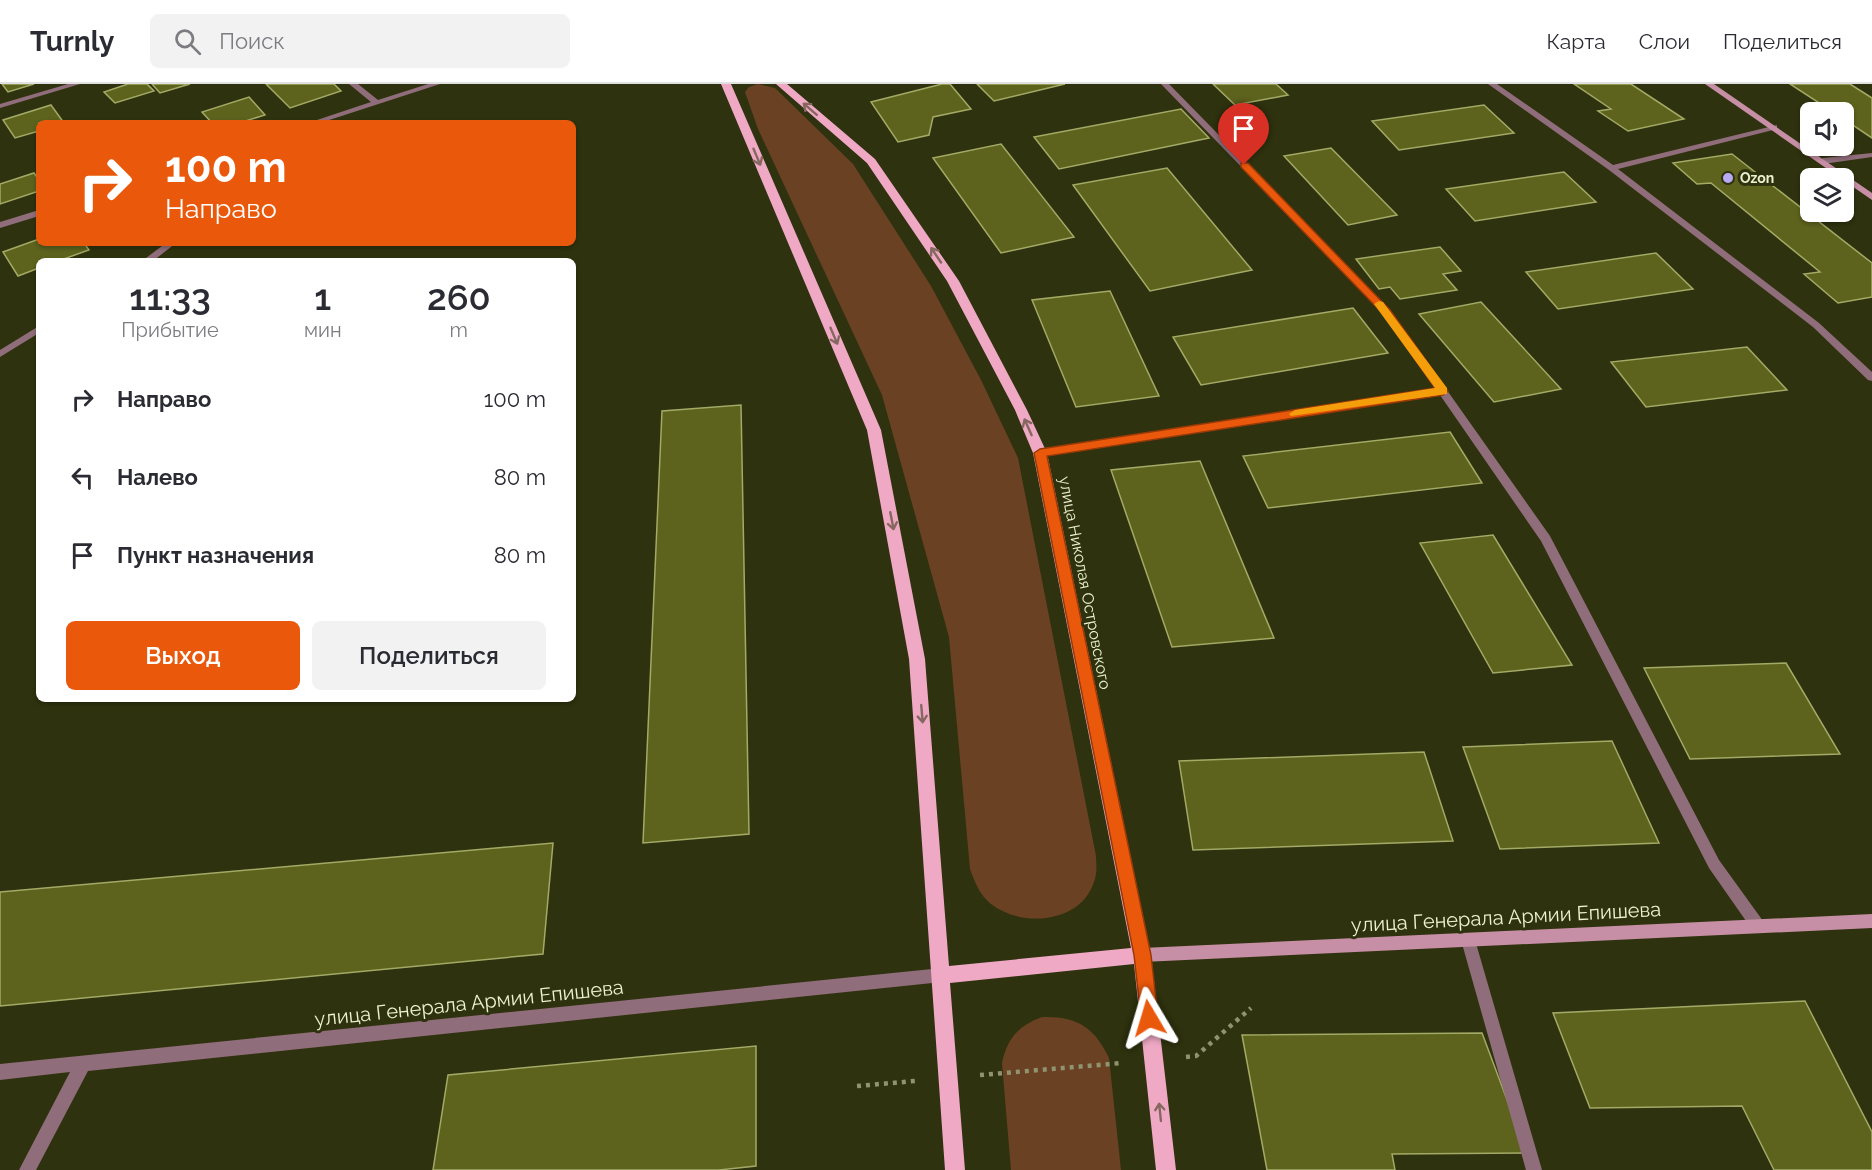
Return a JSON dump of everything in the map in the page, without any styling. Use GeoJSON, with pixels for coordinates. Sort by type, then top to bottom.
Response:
{"type":"FeatureCollection","features":[{"type":"Feature","properties":{"kind":"main road"},"geometry":{"type":"LineString","coordinates":[[726,84],[874,430],[917,659],[950,1078],[955,1170]]}},
{"type":"Feature","properties":{"kind":"main road","name":"улица Николая Островского"},"geometry":{"type":"LineString","coordinates":[[781,84],[871,161],[953,281],[1021,410],[1040,453],[1142,955],[1167,1170]]}},
{"type":"Feature","properties":{"kind":"main road"},"geometry":{"type":"LineString","coordinates":[[1709,84],[1872,197]]}},
{"type":"Feature","properties":{"kind":"main road","name":"улица Генерала Армии Епишева"},"geometry":{"type":"LineString","coordinates":[[1142,955],[1872,921]]}},
{"type":"Feature","properties":{"kind":"main road"},"geometry":{"type":"LineString","coordinates":[[942,975],[1142,955]]}},
{"type":"Feature","properties":{"kind":"street"},"geometry":{"type":"LineString","coordinates":[[0,106],[76,84]]}},
{"type":"Feature","properties":{"kind":"street"},"geometry":{"type":"LineString","coordinates":[[353,84],[376,102]]}},
{"type":"Feature","properties":{"kind":"street"},"geometry":{"type":"LineString","coordinates":[[321,120],[436,84]]}},
{"type":"Feature","properties":{"kind":"street"},"geometry":{"type":"LineString","coordinates":[[1165,84],[1387,312],[1443,391],[1546,539],[1714,864],[1758,926]]}},
{"type":"Feature","properties":{"kind":"street"},"geometry":{"type":"LineString","coordinates":[[1492,84],[1612,168],[1816,326],[1872,378]]}},
{"type":"Feature","properties":{"kind":"street"},"geometry":{"type":"LineString","coordinates":[[1612,168],[1774,127]]}},
{"type":"Feature","properties":{"kind":"street"},"geometry":{"type":"LineString","coordinates":[[1823,161],[1872,155]]}},
{"type":"Feature","properties":{"kind":"street"},"geometry":{"type":"LineString","coordinates":[[0,225],[36,214]]}},
{"type":"Feature","properties":{"kind":"street"},"geometry":{"type":"LineString","coordinates":[[151,258],[168,246]]}},
{"type":"Feature","properties":{"kind":"street"},"geometry":{"type":"LineString","coordinates":[[0,354],[36,331]]}},
{"type":"Feature","properties":{"kind":"street"},"geometry":{"type":"LineString","coordinates":[[1040,453],[1443,391]]}},
{"type":"Feature","properties":{"kind":"street"},"geometry":{"type":"LineString","coordinates":[[1468,940],[1534,1170]]}},
{"type":"Feature","properties":{"kind":"street","name":"улица Генерала Армии Епишева"},"geometry":{"type":"LineString","coordinates":[[0,1072],[942,975]]}},
{"type":"Feature","properties":{"kind":"street"},"geometry":{"type":"LineString","coordinates":[[27,1170],[83,1064]]}},
{"type":"Feature","properties":{"kind":"path"},"geometry":{"type":"LineString","coordinates":[[857,1086],[1196,1056],[1251,1008]]}},
{"type":"Feature","properties":{"kind":"shaded area"},"geometry":{"type":"Polygon","coordinates":[[[758,84],[775,88],[853,164],[931,286],[981,380],[1018,458],[1096,856],[1096,874],[1091,890],[1081,903],[1053,917],[1037,919],[1021,917],[991,904],[978,888],[970,869],[949,637],[882,395],[758,129],[745,92],[749,87],[758,84]]]}},
{"type":"Feature","properties":{"kind":"shaded area"},"geometry":{"type":"Polygon","coordinates":[[[1042,1017],[1075,1021],[1097,1038],[1109,1058],[1121,1170],[1011,1170],[1002,1063],[1007,1047],[1015,1034],[1042,1017]]]}},
{"type":"Feature","properties":{"kind":"building"},"geometry":{"type":"Polygon","coordinates":[[[2,84],[34,84],[8,92],[2,84]]]}},
{"type":"Feature","properties":{"kind":"building"},"geometry":{"type":"Polygon","coordinates":[[[128,84],[147,84],[154,91],[115,103],[104,92],[128,84]]]}},
{"type":"Feature","properties":{"kind":"building"},"geometry":{"type":"Polygon","coordinates":[[[152,84],[190,84],[160,93],[152,84]]]}},
{"type":"Feature","properties":{"kind":"building"},"geometry":{"type":"Polygon","coordinates":[[[266,84],[334,84],[341,91],[290,108],[266,84]]]}},
{"type":"Feature","properties":{"kind":"building"},"geometry":{"type":"Polygon","coordinates":[[[950,84],[971,109],[933,117],[929,135],[898,142],[871,102],[950,84]]]}},
{"type":"Feature","properties":{"kind":"building"},"geometry":{"type":"Polygon","coordinates":[[[977,84],[1065,84],[994,101],[977,84]]]}},
{"type":"Feature","properties":{"kind":"building"},"geometry":{"type":"Polygon","coordinates":[[[1213,84],[1276,84],[1288,95],[1235,105],[1213,84]]]}},
{"type":"Feature","properties":{"kind":"building"},"geometry":{"type":"Polygon","coordinates":[[[1574,84],[1631,84],[1684,119],[1628,131],[1598,111],[1611,109],[1574,84]]]}},
{"type":"Feature","properties":{"kind":"building"},"geometry":{"type":"Polygon","coordinates":[[[1790,84],[1850,84],[1872,98],[1872,138],[1854,126],[1854,102],[1818,102],[1790,84]]]}},
{"type":"Feature","properties":{"kind":"building"},"geometry":{"type":"Polygon","coordinates":[[[249,97],[265,115],[249,120],[209,120],[202,112],[249,97]]]}},
{"type":"Feature","properties":{"kind":"building"},"geometry":{"type":"Polygon","coordinates":[[[51,105],[62,120],[36,120],[36,132],[15,138],[3,120],[51,105]]]}},
{"type":"Feature","properties":{"kind":"building"},"geometry":{"type":"Polygon","coordinates":[[[1484,105],[1514,133],[1399,150],[1372,121],[1484,105]]]}},
{"type":"Feature","properties":{"kind":"building"},"geometry":{"type":"Polygon","coordinates":[[[1181,109],[1209,138],[1059,169],[1034,137],[1181,109]]]}},
{"type":"Feature","properties":{"kind":"building"},"geometry":{"type":"Polygon","coordinates":[[[1001,144],[1074,237],[1001,253],[933,158],[1001,144]]]}},
{"type":"Feature","properties":{"kind":"building"},"geometry":{"type":"Polygon","coordinates":[[[1331,148],[1397,215],[1348,225],[1284,156],[1331,148]]]}},
{"type":"Feature","properties":{"kind":"building"},"geometry":{"type":"Polygon","coordinates":[[[1732,154],[1800,207],[1800,222],[1819,222],[1872,263],[1872,297],[1838,303],[1804,274],[1820,272],[1711,183],[1697,184],[1673,163],[1732,154]]]}},
{"type":"Feature","properties":{"kind":"building"},"geometry":{"type":"Polygon","coordinates":[[[1167,168],[1252,270],[1150,291],[1073,185],[1167,168]]]}},
{"type":"Feature","properties":{"kind":"building"},"geometry":{"type":"Polygon","coordinates":[[[1564,172],[1596,202],[1475,221],[1446,189],[1564,172]]]}},
{"type":"Feature","properties":{"kind":"building"},"geometry":{"type":"Polygon","coordinates":[[[34,173],[36,176],[36,192],[0,204],[0,184],[34,173]]]}},
{"type":"Feature","properties":{"kind":"building"},"geometry":{"type":"Polygon","coordinates":[[[36,240],[36,246],[86,246],[89,250],[66,258],[36,258],[36,269],[18,276],[3,252],[36,240]]]}},
{"type":"Feature","properties":{"kind":"building"},"geometry":{"type":"Polygon","coordinates":[[[1440,247],[1461,271],[1443,274],[1457,290],[1400,299],[1390,287],[1379,289],[1356,259],[1440,247]]]}},
{"type":"Feature","properties":{"kind":"building"},"geometry":{"type":"Polygon","coordinates":[[[1656,253],[1693,289],[1558,309],[1526,272],[1656,253]]]}},
{"type":"Feature","properties":{"kind":"building"},"geometry":{"type":"Polygon","coordinates":[[[1110,291],[1159,396],[1076,407],[1032,300],[1110,291]]]}},
{"type":"Feature","properties":{"kind":"building"},"geometry":{"type":"Polygon","coordinates":[[[1481,302],[1561,389],[1494,402],[1419,314],[1481,302]]]}},
{"type":"Feature","properties":{"kind":"building"},"geometry":{"type":"Polygon","coordinates":[[[1353,308],[1388,353],[1201,385],[1173,337],[1353,308]]]}},
{"type":"Feature","properties":{"kind":"building"},"geometry":{"type":"Polygon","coordinates":[[[1747,347],[1787,390],[1646,407],[1611,362],[1747,347]]]}},
{"type":"Feature","properties":{"kind":"building"},"geometry":{"type":"Polygon","coordinates":[[[741,405],[749,834],[643,843],[662,411],[741,405]]]}},
{"type":"Feature","properties":{"kind":"building"},"geometry":{"type":"Polygon","coordinates":[[[1450,432],[1482,483],[1268,508],[1243,456],[1450,432]]]}},
{"type":"Feature","properties":{"kind":"building"},"geometry":{"type":"Polygon","coordinates":[[[1200,461],[1274,638],[1172,647],[1111,470],[1200,461]]]}},
{"type":"Feature","properties":{"kind":"building"},"geometry":{"type":"Polygon","coordinates":[[[1493,535],[1572,665],[1493,673],[1420,543],[1493,535]]]}},
{"type":"Feature","properties":{"kind":"building"},"geometry":{"type":"Polygon","coordinates":[[[1786,663],[1840,754],[1690,759],[1644,668],[1786,663]]]}},
{"type":"Feature","properties":{"kind":"building"},"geometry":{"type":"Polygon","coordinates":[[[1612,741],[1659,843],[1500,849],[1463,747],[1612,741]]]}},
{"type":"Feature","properties":{"kind":"building"},"geometry":{"type":"Polygon","coordinates":[[[1424,752],[1453,841],[1193,850],[1179,761],[1424,752]]]}},
{"type":"Feature","properties":{"kind":"building"},"geometry":{"type":"Polygon","coordinates":[[[553,843],[543,954],[0,1006],[0,892],[553,843]]]}},
{"type":"Feature","properties":{"kind":"building"},"geometry":{"type":"Polygon","coordinates":[[[1805,1001],[1872,1132],[1872,1170],[1774,1170],[1742,1106],[1590,1108],[1553,1013],[1805,1001]]]}},
{"type":"Feature","properties":{"kind":"building"},"geometry":{"type":"Polygon","coordinates":[[[1482,1033],[1527,1153],[1392,1154],[1395,1170],[1267,1170],[1242,1035],[1482,1033]]]}},
{"type":"Feature","properties":{"kind":"building"},"geometry":{"type":"Polygon","coordinates":[[[756,1046],[756,1166],[719,1170],[433,1170],[448,1075],[756,1046]]]}},
{"type":"Feature","properties":{"kind":"slow traffic"},"geometry":{"type":"LineString","coordinates":[[1295,414],[1443,391],[1379,304]]}},
{"type":"Feature","properties":{"kind":"place","name":"Ozon"},"geometry":{"type":"Point","coordinates":[1728,178]}},
{"type":"Feature","properties":{"kind":"route"},"geometry":{"type":"LineString","coordinates":[[1149,1018],[1142,955],[1040,453],[1443,391],[1387,312],[1244,165]]}}]}
